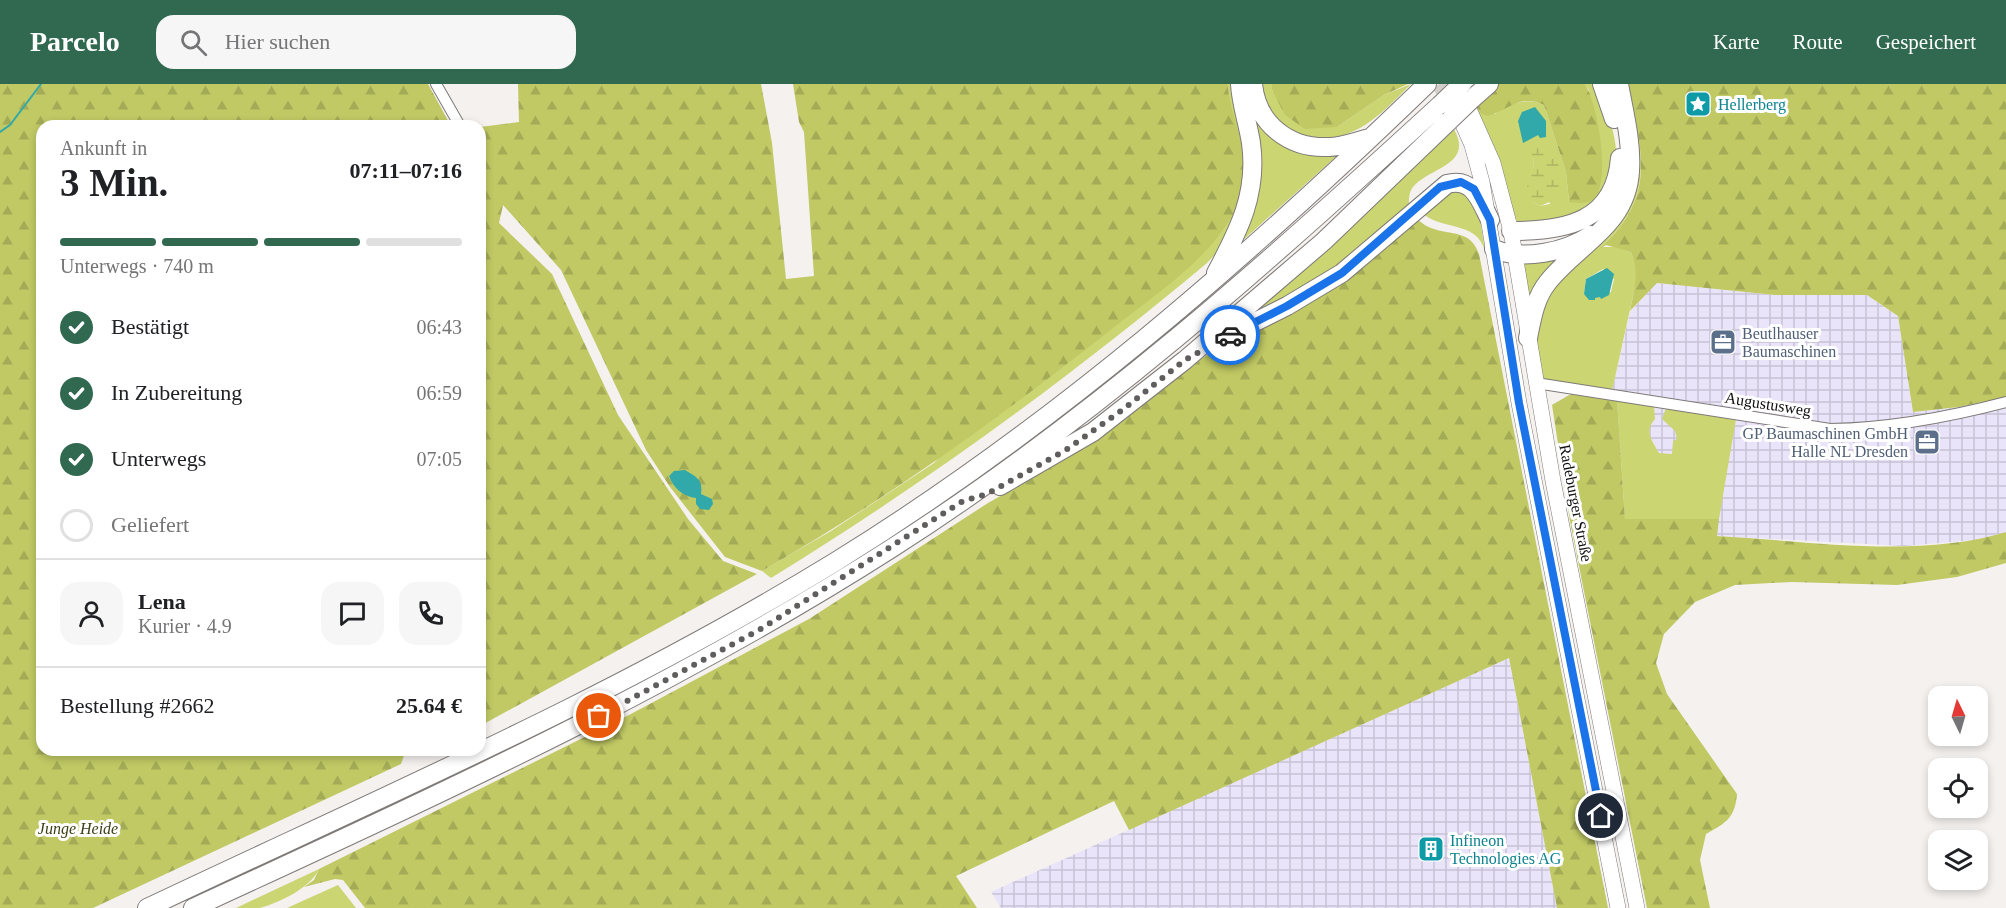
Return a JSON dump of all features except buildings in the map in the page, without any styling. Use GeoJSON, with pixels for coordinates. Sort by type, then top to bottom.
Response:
{"type":"FeatureCollection","features":[{"type":"Feature","properties":{"kind":"highway"},"geometry":{"type":"LineString","coordinates":[[1211,282],[1238,232],[1252,189],[1254,165],[1240,84]]}},
{"type":"Feature","properties":{"kind":"highway"},"geometry":{"type":"LineString","coordinates":[[1252,84],[1258,107],[1267,122],[1285,139],[1306,147],[1331,147],[1371,138]]}},
{"type":"Feature","properties":{"kind":"highway"},"geometry":{"type":"LineString","coordinates":[[486,750],[660,663],[778,597],[886,529],[1007,447],[1143,342],[1371,138],[1427,84]]}},
{"type":"Feature","properties":{"kind":"highway"},"geometry":{"type":"LineString","coordinates":[[963,501],[987,494],[1066,450],[1112,418],[1185,360],[1324,241],[1462,106],[1489,84]]}},
{"type":"Feature","properties":{"kind":"highway"},"geometry":{"type":"LineString","coordinates":[[1511,231],[1556,227],[1581,221],[1600,208],[1609,197],[1619,175],[1620,156],[1612,109],[1602,84]]}},
{"type":"Feature","properties":{"kind":"highway"},"geometry":{"type":"LineString","coordinates":[[1528,338],[1535,307],[1546,284],[1607,228],[1625,197],[1630,171],[1619,84]]}},
{"type":"Feature","properties":{"kind":"highway"},"geometry":{"type":"LineString","coordinates":[[193,908],[498,766],[620,706],[759,630],[963,501],[1092,407],[1196,323],[1284,247],[1440,105],[1462,106]]}},
{"type":"Feature","properties":{"kind":"highway"},"geometry":{"type":"LineString","coordinates":[[1185,360],[1328,282],[1440,187],[1461,182],[1474,189],[1490,220]]}},
{"type":"Feature","properties":{"kind":"highway"},"geometry":{"type":"LineString","coordinates":[[1494,249],[1515,256],[1574,244],[1614,218]]}},
{"type":"Feature","properties":{"kind":"highway"},"geometry":{"type":"LineString","coordinates":[[147,908],[473,756]]}},
{"type":"Feature","properties":{"kind":"main road"},"geometry":{"type":"LineString","coordinates":[[1462,106],[1490,220],[1519,403],[1618,908]]}},
{"type":"Feature","properties":{"kind":"main road","name":"Radeburger Straße"},"geometry":{"type":"LineString","coordinates":[[1462,106],[1493,163],[1511,231],[1539,404],[1637,908]]}},
{"type":"Feature","properties":{"kind":"street"},"geometry":{"type":"LineString","coordinates":[[436,84],[457,120]]}},
{"type":"Feature","properties":{"kind":"street","name":"Augustusweg"},"geometry":{"type":"LineString","coordinates":[[1536,383],[1830,429],[1860,428],[1965,413],[2006,402]]}},
{"type":"Feature","properties":{"kind":"street"},"geometry":{"type":"LineString","coordinates":[[1539,404],[1561,388]]}},
{"type":"Feature","properties":{"kind":"shaded area"},"geometry":{"type":"Polygon","coordinates":[[[1656,283],[1775,295],[1867,295],[1898,316],[1913,412],[1959,407],[2006,397],[2006,532],[1977,540],[1904,546],[1716,536],[1718,519],[1552,405],[1571,394],[1610,399],[1630,312],[1656,283]]]}},
{"type":"Feature","properties":{"kind":"shaded area"},"geometry":{"type":"Polygon","coordinates":[[[1509,658],[1557,908],[1001,908],[991,892],[1509,658]]]}},
{"type":"Feature","properties":{"kind":"green space","name":"Junge Heide"},"geometry":{"type":"Polygon","coordinates":[[[0,84],[428,84],[448,120],[36,120],[36,756],[404,756],[401,764],[93,908],[0,908],[0,84]]]}},
{"type":"Feature","properties":{"kind":"green space"},"geometry":{"type":"Polygon","coordinates":[[[518,84],[761,84],[772,143],[786,279],[814,276],[804,132],[799,122],[793,84],[1228,84],[1229,97],[1245,161],[1245,174],[1243,187],[1230,220],[1216,240],[1189,268],[1028,394],[942,456],[853,516],[762,571],[725,557],[670,487],[646,450],[561,270],[503,205],[499,223],[552,274],[618,415],[688,519],[723,561],[757,574],[486,723],[486,126],[519,122],[518,84]]]}},
{"type":"Feature","properties":{"kind":"green space"},"geometry":{"type":"Polygon","coordinates":[[[1228,84],[1235,84],[1249,172],[1224,245],[1207,263],[1049,389],[941,467],[771,578],[762,571],[831,531],[934,463],[1240,142],[1230,110],[1228,84]]]}},
{"type":"Feature","properties":{"kind":"green space"},"geometry":{"type":"Polygon","coordinates":[[[1261,84],[1272,84],[1272,91],[1337,127],[1384,95],[1411,84],[1375,118],[1362,127],[1334,137],[1318,137],[1292,131],[1279,122],[1266,101],[1261,84]]]}},
{"type":"Feature","properties":{"kind":"green space"},"geometry":{"type":"Polygon","coordinates":[[[1272,84],[1408,84],[1384,95],[1337,127],[1305,129],[1285,115],[1272,90],[1272,84]]]}},
{"type":"Feature","properties":{"kind":"green space"},"geometry":{"type":"Polygon","coordinates":[[[1499,84],[1585,84],[1594,108],[1601,144],[1601,178],[1598,192],[1592,200],[1584,203],[1569,202],[1566,172],[1544,105],[1536,102],[1521,102],[1495,114],[1488,116],[1482,114],[1475,105],[1499,84]]]}},
{"type":"Feature","properties":{"kind":"green space"},"geometry":{"type":"Polygon","coordinates":[[[1585,84],[1596,84],[1612,129],[1617,154],[1612,180],[1581,216],[1519,224],[1513,214],[1499,161],[1475,105],[1495,114],[1518,102],[1532,101],[1544,105],[1566,172],[1569,202],[1589,90],[1585,84]],[[1532,156],[1534,165],[1529,182],[1532,202],[1540,206],[1550,204],[1532,156]]]}},
{"type":"Feature","properties":{"kind":"green space"},"geometry":{"type":"Polygon","coordinates":[[[1624,84],[1628,84],[1640,151],[1641,171],[1638,190],[1631,209],[1619,228],[1601,247],[1615,247],[1631,252],[1636,265],[1637,278],[1612,391],[1544,380],[1540,374],[1535,330],[1543,295],[1623,214],[1624,84]],[[1603,269],[1586,279],[1584,294],[1594,298],[1611,292],[1614,279],[1603,269]]]}},
{"type":"Feature","properties":{"kind":"green space"},"geometry":{"type":"Polygon","coordinates":[[[1628,84],[2006,84],[2006,397],[1959,407],[1913,412],[1898,316],[1867,295],[1775,295],[1657,283],[1630,311],[1636,274],[1631,252],[1606,245],[1598,250],[1617,231],[1630,212],[1638,193],[1641,173],[1640,153],[1628,84]]]}},
{"type":"Feature","properties":{"kind":"green space"},"geometry":{"type":"Polygon","coordinates":[[[1250,112],[1262,124],[1341,152],[1241,242],[1250,112]]]}},
{"type":"Feature","properties":{"kind":"green space"},"geometry":{"type":"Polygon","coordinates":[[[1452,126],[1458,139],[1459,149],[1455,157],[1448,164],[1420,180],[1411,189],[1409,210],[1344,266],[1242,321],[1452,126]]]}},
{"type":"Feature","properties":{"kind":"green space"},"geometry":{"type":"Polygon","coordinates":[[[1543,144],[1557,161],[1561,184],[1559,198],[1540,206],[1532,202],[1526,190],[1534,165],[1531,150],[1533,146],[1543,144]]]}},
{"type":"Feature","properties":{"kind":"green space"},"geometry":{"type":"Polygon","coordinates":[[[1448,190],[1465,191],[1480,219],[1485,251],[1481,241],[1474,234],[1438,222],[1421,212],[1448,190]]]}},
{"type":"Feature","properties":{"kind":"green space"},"geometry":{"type":"Polygon","coordinates":[[[1414,217],[1431,228],[1465,237],[1471,241],[1479,254],[1608,908],[1557,908],[1509,658],[1129,830],[1114,801],[956,876],[977,908],[365,908],[343,880],[335,879],[304,887],[314,880],[319,869],[629,715],[809,619],[988,503],[1069,457],[1125,419],[1196,362],[1239,336],[1414,217]]]}},
{"type":"Feature","properties":{"kind":"green space"},"geometry":{"type":"Polygon","coordinates":[[[1563,252],[1531,308],[1521,258],[1563,252]]]}},
{"type":"Feature","properties":{"kind":"green space"},"geometry":{"type":"Polygon","coordinates":[[[1571,394],[1617,400],[1625,519],[1719,519],[1717,536],[1863,546],[1937,545],[2006,532],[2006,563],[1957,577],[1897,585],[1791,582],[1735,585],[1695,602],[1664,634],[1656,663],[1667,694],[1737,794],[1732,814],[1706,834],[1700,860],[1710,908],[1647,908],[1570,521],[1552,405],[1571,394]]]}},
{"type":"Feature","properties":{"kind":"green space"},"geometry":{"type":"Polygon","coordinates":[[[1617,400],[1654,406],[1655,419],[1650,432],[1659,453],[1672,454],[1673,441],[1677,439],[1675,431],[1662,419],[1666,408],[1736,419],[1719,519],[1625,519],[1617,400]]]}},
{"type":"Feature","properties":{"kind":"green space"},"geometry":{"type":"Polygon","coordinates":[[[319,869],[309,882],[286,898],[260,908],[236,908],[319,869]]]}},
{"type":"Feature","properties":{"kind":"green space"},"geometry":{"type":"Polygon","coordinates":[[[338,885],[356,908],[287,908],[338,885]]]}},
{"type":"Feature","properties":{"kind":"water"},"geometry":{"type":"Polygon","coordinates":[[[1535,107],[1546,121],[1546,137],[1540,138],[1538,135],[1523,143],[1518,121],[1522,112],[1535,107]]]}},
{"type":"Feature","properties":{"kind":"water"},"geometry":{"type":"Polygon","coordinates":[[[1607,268],[1614,274],[1609,295],[1601,299],[1600,297],[1589,300],[1584,294],[1586,279],[1607,268]]]}},
{"type":"Feature","properties":{"kind":"water"},"geometry":{"type":"Polygon","coordinates":[[[685,470],[698,479],[701,494],[712,499],[713,504],[709,510],[700,509],[696,504],[696,498],[683,494],[673,484],[669,476],[674,471],[685,470]]]}},
{"type":"Feature","properties":{"kind":"waterway"},"geometry":{"type":"LineString","coordinates":[[0,132],[10,125],[41,84]]}},
{"type":"Feature","properties":{"kind":"tunnel"},"geometry":{"type":"LineString","coordinates":[[1439,84],[1453,107]]}},
{"type":"Feature","properties":{"kind":"way so far"},"geometry":{"type":"LineString","coordinates":[[599,716],[759,630],[963,501],[987,494],[1066,450],[1121,411],[1185,360],[1230,335]]}},
{"type":"Feature","properties":{"kind":"place","name":"Hellerberg"},"geometry":{"type":"Point","coordinates":[1698,104]}},
{"type":"Feature","properties":{"kind":"place","name":"Beutlhauser Baumaschinen"},"geometry":{"type":"Point","coordinates":[1723,342]}},
{"type":"Feature","properties":{"kind":"place","name":"GP Baumaschinen GmbH Halle NL Dresden"},"geometry":{"type":"Point","coordinates":[1927,442]}},
{"type":"Feature","properties":{"kind":"place","name":"Infineon Technologies AG"},"geometry":{"type":"Point","coordinates":[1431,849]}},
{"type":"Feature","properties":{"kind":"route"},"geometry":{"type":"LineString","coordinates":[[1230,335],[1287,306],[1342,273],[1440,187],[1453,182],[1461,182],[1474,189],[1490,220],[1519,403],[1601,816]]}}]}
